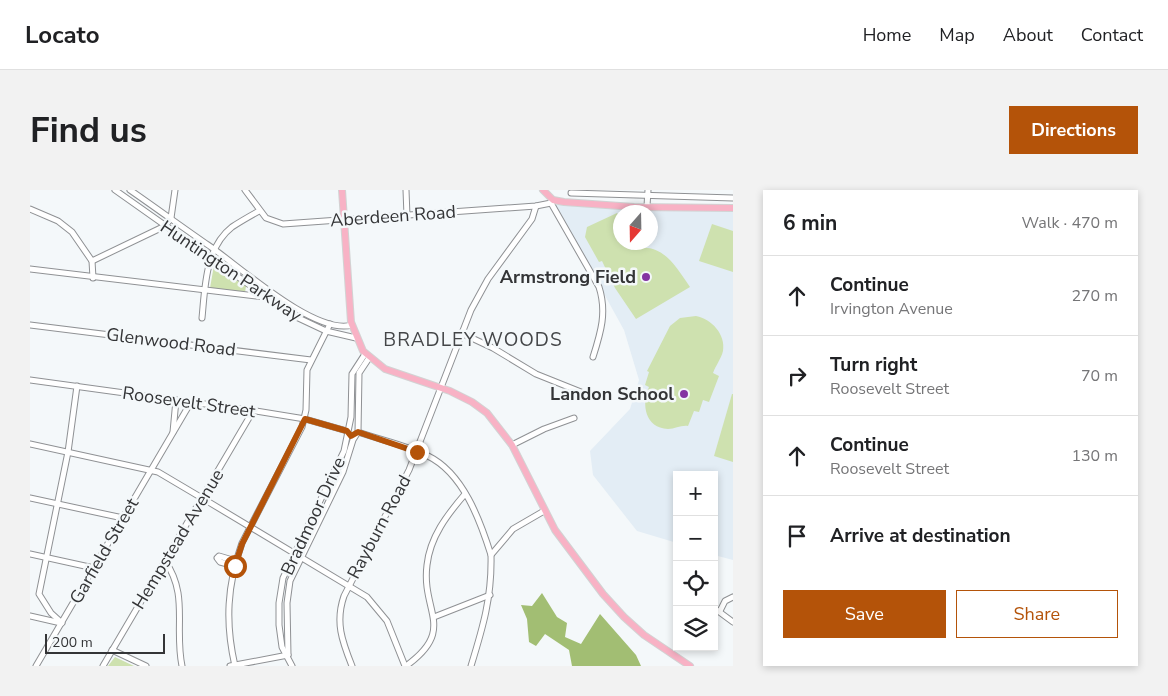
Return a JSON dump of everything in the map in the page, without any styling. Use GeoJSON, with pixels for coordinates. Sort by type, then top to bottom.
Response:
{"type":"FeatureCollection","features":[{"type":"Feature","properties":{"kind":"main road"},"geometry":{"type":"LineString","coordinates":[[342,190],[352,327],[356,338],[367,356],[391,372],[464,397],[480,408],[499,426],[512,445],[544,511],[566,546],[618,612],[644,635],[685,665]]}},
{"type":"Feature","properties":{"kind":"main road"},"geometry":{"type":"LineString","coordinates":[[543,190],[552,202],[623,205]]}},
{"type":"Feature","properties":{"kind":"main road"},"geometry":{"type":"LineString","coordinates":[[658,206],[733,208]]}},
{"type":"Feature","properties":{"kind":"street","name":"Huntington Parkway"},"geometry":{"type":"LineString","coordinates":[[115,190],[265,298],[303,321],[326,331],[356,338]]}},
{"type":"Feature","properties":{"kind":"street","name":"Huntington Parkway"},"geometry":{"type":"LineString","coordinates":[[130,190],[296,309],[330,324],[352,327]]}},
{"type":"Feature","properties":{"kind":"street"},"geometry":{"type":"LineString","coordinates":[[92,261],[165,226],[171,218],[175,190]]}},
{"type":"Feature","properties":{"kind":"street","name":"Aberdeen Road"},"geometry":{"type":"LineString","coordinates":[[245,190],[266,218],[283,224],[536,206],[552,202]]}},
{"type":"Feature","properties":{"kind":"street"},"geometry":{"type":"LineString","coordinates":[[406,190],[407,216]]}},
{"type":"Feature","properties":{"kind":"street"},"geometry":{"type":"LineString","coordinates":[[718,190],[719,198]]}},
{"type":"Feature","properties":{"kind":"street"},"geometry":{"type":"LineString","coordinates":[[571,193],[648,193],[733,198]]}},
{"type":"Feature","properties":{"kind":"street"},"geometry":{"type":"LineString","coordinates":[[552,202],[599,287],[604,301],[603,325],[594,357]]}},
{"type":"Feature","properties":{"kind":"street","name":"Rayburn Road"},"geometry":{"type":"LineString","coordinates":[[352,666],[342,641],[338,618],[349,585],[417,452],[461,333],[488,279],[532,219],[536,206]]}},
{"type":"Feature","properties":{"kind":"street"},"geometry":{"type":"LineString","coordinates":[[30,209],[58,221],[72,232],[92,261],[93,278]]}},
{"type":"Feature","properties":{"kind":"street"},"geometry":{"type":"LineString","coordinates":[[202,318],[205,291],[214,250],[231,228],[259,210]]}},
{"type":"Feature","properties":{"kind":"street"},"geometry":{"type":"LineString","coordinates":[[30,269],[265,298],[270,290]]}},
{"type":"Feature","properties":{"kind":"street"},"geometry":{"type":"LineString","coordinates":[[288,655],[233,666],[228,613],[230,588],[235,563],[250,527],[305,419],[306,379],[311,360],[330,324]]}},
{"type":"Feature","properties":{"kind":"street","name":"Glenwood Road"},"geometry":{"type":"LineString","coordinates":[[30,325],[311,360]]}},
{"type":"Feature","properties":{"kind":"street"},"geometry":{"type":"LineString","coordinates":[[339,334],[352,327]]}},
{"type":"Feature","properties":{"kind":"street"},"geometry":{"type":"LineString","coordinates":[[461,333],[493,348],[536,374],[581,392]]}},
{"type":"Feature","properties":{"kind":"street","name":"Bradmoor Drive"},"geometry":{"type":"LineString","coordinates":[[292,666],[288,655],[282,647],[279,625],[279,603],[283,578],[337,469],[352,411],[352,374],[367,356]]}},
{"type":"Feature","properties":{"kind":"street","name":"Bradmoor Drive"},"geometry":{"type":"LineString","coordinates":[[288,655],[288,592],[300,557],[343,472],[356,432],[359,373],[367,356]]}},
{"type":"Feature","properties":{"kind":"street","name":"Roosevelt Street"},"geometry":{"type":"LineString","coordinates":[[30,380],[305,419],[348,431]]}},
{"type":"Feature","properties":{"kind":"street"},"geometry":{"type":"LineString","coordinates":[[62,623],[51,613],[39,594],[68,452],[77,386]]}},
{"type":"Feature","properties":{"kind":"street","name":"Garfield Street"},"geometry":{"type":"LineString","coordinates":[[172,435],[176,400]]}},
{"type":"Feature","properties":{"kind":"street","name":"Garfield Street"},"geometry":{"type":"LineString","coordinates":[[36,666],[191,402]]}},
{"type":"Feature","properties":{"kind":"street","name":"Hempstead Avenue"},"geometry":{"type":"LineString","coordinates":[[103,666],[253,411]]}},
{"type":"Feature","properties":{"kind":"street"},"geometry":{"type":"LineString","coordinates":[[512,445],[544,429],[574,418]]}},
{"type":"Feature","properties":{"kind":"street"},"geometry":{"type":"LineString","coordinates":[[348,431],[429,456],[445,468],[464,494],[478,518],[491,555],[490,595],[486,616],[471,666]]}},
{"type":"Feature","properties":{"kind":"street"},"geometry":{"type":"LineString","coordinates":[[348,431],[356,432]]}},
{"type":"Feature","properties":{"kind":"street"},"geometry":{"type":"LineString","coordinates":[[30,444],[151,470],[202,498],[367,597],[381,612],[406,666],[425,652],[430,642],[434,630],[434,617],[427,580],[430,552],[440,528],[464,494]]}},
{"type":"Feature","properties":{"kind":"street"},"geometry":{"type":"LineString","coordinates":[[30,498],[123,518]]}},
{"type":"Feature","properties":{"kind":"street"},"geometry":{"type":"LineString","coordinates":[[491,555],[513,529],[544,511]]}},
{"type":"Feature","properties":{"kind":"street"},"geometry":{"type":"LineString","coordinates":[[30,554],[94,568]]}},
{"type":"Feature","properties":{"kind":"street"},"geometry":{"type":"LineString","coordinates":[[165,561],[175,574],[179,588],[179,641],[182,666]]}},
{"type":"Feature","properties":{"kind":"street"},"geometry":{"type":"LineString","coordinates":[[434,617],[490,595]]}},
{"type":"Feature","properties":{"kind":"street"},"geometry":{"type":"LineString","coordinates":[[733,597],[725,601],[720,611],[733,622]]}},
{"type":"Feature","properties":{"kind":"street"},"geometry":{"type":"LineString","coordinates":[[30,616],[62,623]]}},
{"type":"Feature","properties":{"kind":"street"},"geometry":{"type":"LineString","coordinates":[[112,650],[146,666]]}},
{"type":"Feature","properties":{"kind":"shaded area","name":"Landon School"},"geometry":{"type":"Polygon","coordinates":[[[555,205],[613,206],[613,250],[658,250],[658,207],[733,208],[733,560],[718,556],[718,471],[673,471],[673,542],[637,531],[593,475],[590,451],[630,409],[639,380],[624,330],[555,205]]]}},
{"type":"Feature","properties":{"kind":"green space","name":"Armstrong Field"},"geometry":{"type":"Polygon","coordinates":[[[613,215],[613,250],[655,250],[666,256],[673,263],[690,287],[636,319],[615,288],[602,261],[599,262],[585,237],[587,227],[613,215]]]}},
{"type":"Feature","properties":{"kind":"green space"},"geometry":{"type":"Polygon","coordinates":[[[712,224],[733,231],[733,272],[699,261],[712,224]]]}},
{"type":"Feature","properties":{"kind":"green space"},"geometry":{"type":"Polygon","coordinates":[[[214,265],[246,286],[245,293],[210,288],[214,265]]]}},
{"type":"Feature","properties":{"kind":"green space"},"geometry":{"type":"Polygon","coordinates":[[[696,316],[712,324],[722,339],[723,351],[713,373],[719,376],[709,402],[703,400],[699,412],[694,411],[688,426],[668,429],[660,428],[650,420],[645,407],[649,387],[645,385],[649,372],[647,371],[670,326],[680,318],[696,316]]]}},
{"type":"Feature","properties":{"kind":"green space"},"geometry":{"type":"Polygon","coordinates":[[[733,394],[733,462],[714,456],[733,394]]]}},
{"type":"Feature","properties":{"kind":"green space"},"geometry":{"type":"Polygon","coordinates":[[[542,593],[557,617],[567,623],[565,637],[581,644],[600,614],[636,655],[641,666],[572,666],[569,650],[545,634],[536,646],[529,642],[527,619],[521,605],[532,606],[542,593]]]}},
{"type":"Feature","properties":{"kind":"green space"},"geometry":{"type":"Polygon","coordinates":[[[115,657],[117,658],[134,666],[108,666],[115,657]]]}},
{"type":"Feature","properties":{"kind":"place","name":"Armstrong Field"},"geometry":{"type":"Point","coordinates":[646,277]}},
{"type":"Feature","properties":{"kind":"place","name":"Landon School"},"geometry":{"type":"Point","coordinates":[684,394]}},
{"type":"Feature","properties":{"kind":"district","name":"BRADLEY WOODS"},"geometry":{"type":"Point","coordinates":[473,339]}},
{"type":"Feature","properties":{"kind":"route"},"geometry":{"type":"LineString","coordinates":[[235,566],[242,544],[305,419],[347,431],[351,436],[358,432],[417,452]]}}]}
